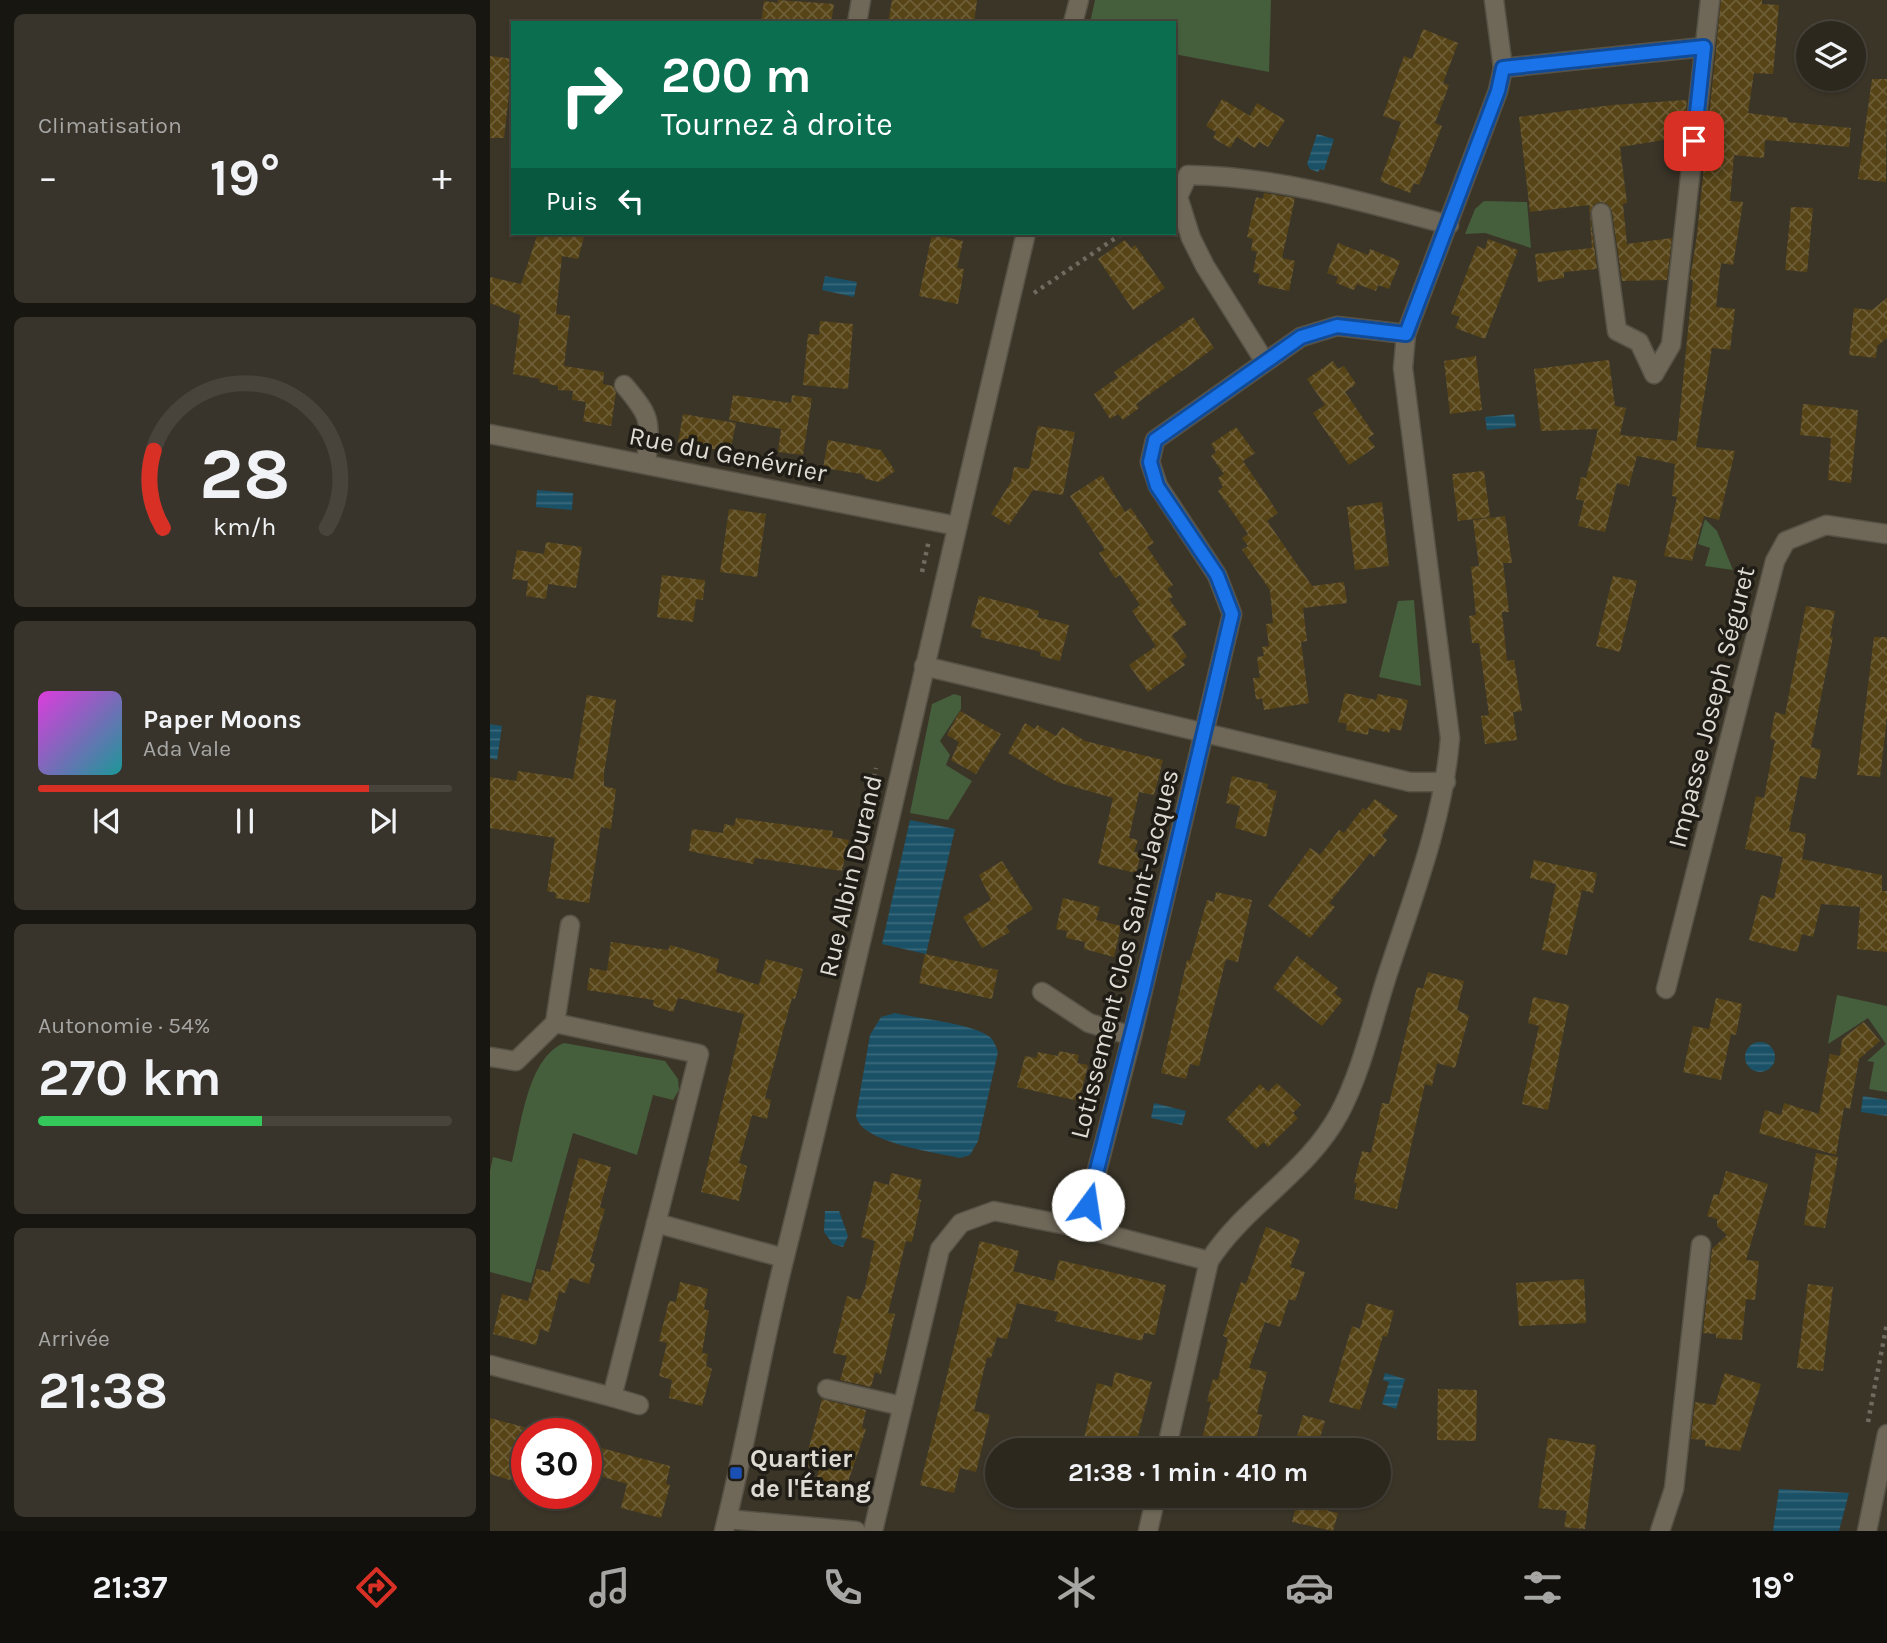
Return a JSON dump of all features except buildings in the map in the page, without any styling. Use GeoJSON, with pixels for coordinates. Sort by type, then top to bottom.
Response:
{"type":"FeatureCollection","features":[{"type":"Feature","properties":{"kind":"street"},"geometry":{"type":"LineString","coordinates":[[857,21],[861,0]]}},
{"type":"Feature","properties":{"kind":"street"},"geometry":{"type":"LineString","coordinates":[[1074,21],[1079,0]]}},
{"type":"Feature","properties":{"kind":"street"},"geometry":{"type":"LineString","coordinates":[[1169,1438],[1209,1261],[1223,1239],[1299,1166],[1339,1115],[1363,1051],[1436,829],[1446,782],[1450,738],[1405,384],[1406,334],[1498,91],[1503,68],[1494,0]]}},
{"type":"Feature","properties":{"kind":"street"},"geometry":{"type":"LineString","coordinates":[[1601,213],[1616,331],[1639,342],[1654,374],[1671,345],[1710,0]]}},
{"type":"Feature","properties":{"kind":"street"},"geometry":{"type":"LineString","coordinates":[[1503,68],[1704,47]]}},
{"type":"Feature","properties":{"kind":"street"},"geometry":{"type":"LineString","coordinates":[[1265,362],[1205,266],[1191,238],[1178,197],[1188,175],[1236,176],[1349,199],[1449,225]]}},
{"type":"Feature","properties":{"kind":"street","name":"Rue Albin Durand"},"geometry":{"type":"LineString","coordinates":[[725,1525],[784,1258],[860,956],[1026,235]]}},
{"type":"Feature","properties":{"kind":"street","name":"Lotissement Clos Saint-Jacques"},"geometry":{"type":"LineString","coordinates":[[1082,1228],[1132,1036],[1232,614],[1217,575],[1157,486],[1150,462],[1155,440],[1301,337],[1337,326],[1406,334]]}},
{"type":"Feature","properties":{"kind":"street"},"geometry":{"type":"LineString","coordinates":[[624,385],[646,411],[649,434],[646,464]]}},
{"type":"Feature","properties":{"kind":"street","name":"Rue du Genévrier"},"geometry":{"type":"LineString","coordinates":[[490,434],[957,526]]}},
{"type":"Feature","properties":{"kind":"street","name":"Impasse Joseph Séguret"},"geometry":{"type":"LineString","coordinates":[[1666,989],[1775,561],[1786,541],[1826,525],[1887,534]]}},
{"type":"Feature","properties":{"kind":"street"},"geometry":{"type":"LineString","coordinates":[[925,666],[1410,782],[1446,782]]}},
{"type":"Feature","properties":{"kind":"street"},"geometry":{"type":"LineString","coordinates":[[490,1057],[516,1061],[555,1023],[570,925]]}},
{"type":"Feature","properties":{"kind":"street"},"geometry":{"type":"LineString","coordinates":[[1042,992],[1089,1023],[1132,1036]]}},
{"type":"Feature","properties":{"kind":"street"},"geometry":{"type":"LineString","coordinates":[[555,1023],[699,1054],[612,1397]]}},
{"type":"Feature","properties":{"kind":"street"},"geometry":{"type":"LineString","coordinates":[[873,1531],[940,1249],[961,1223],[994,1211],[1082,1228],[1209,1261]]}},
{"type":"Feature","properties":{"kind":"street"},"geometry":{"type":"LineString","coordinates":[[656,1223],[784,1258]]}},
{"type":"Feature","properties":{"kind":"street"},"geometry":{"type":"LineString","coordinates":[[1660,1531],[1674,1489],[1701,1245]]}},
{"type":"Feature","properties":{"kind":"street"},"geometry":{"type":"LineString","coordinates":[[490,1365],[639,1405]]}},
{"type":"Feature","properties":{"kind":"street"},"geometry":{"type":"LineString","coordinates":[[827,1389],[902,1406]]}},
{"type":"Feature","properties":{"kind":"street"},"geometry":{"type":"LineString","coordinates":[[1867,1531],[1887,1434]]}},
{"type":"Feature","properties":{"kind":"street"},"geometry":{"type":"LineString","coordinates":[[1148,1531],[1153,1508]]}},
{"type":"Feature","properties":{"kind":"street"},"geometry":{"type":"LineString","coordinates":[[725,1525],[856,1531]]}},
{"type":"Feature","properties":{"kind":"path"},"geometry":{"type":"LineString","coordinates":[[1030,295],[1120,235]]}},
{"type":"Feature","properties":{"kind":"green space"},"geometry":{"type":"Polygon","coordinates":[[[1095,0],[1271,0],[1269,72],[1176,54],[1176,21],[1090,21],[1095,0]]]}},
{"type":"Feature","properties":{"kind":"green space"},"geometry":{"type":"Polygon","coordinates":[[[1484,201],[1527,202],[1531,248],[1485,233],[1465,234],[1475,209],[1484,201]]]}},
{"type":"Feature","properties":{"kind":"green space"},"geometry":{"type":"Polygon","coordinates":[[[1705,519],[1717,531],[1733,570],[1705,566],[1710,548],[1698,544],[1705,519]]]}},
{"type":"Feature","properties":{"kind":"green space"},"geometry":{"type":"Polygon","coordinates":[[[1414,600],[1421,686],[1379,677],[1398,601],[1414,600]]]}},
{"type":"Feature","properties":{"kind":"green space"},"geometry":{"type":"Polygon","coordinates":[[[954,694],[961,696],[961,709],[940,741],[950,755],[946,765],[972,781],[948,820],[910,813],[932,704],[954,694]]]}},
{"type":"Feature","properties":{"kind":"green space"},"geometry":{"type":"Polygon","coordinates":[[[1837,995],[1887,1006],[1887,1092],[1869,1089],[1874,1062],[1867,1061],[1886,1044],[1868,1018],[1828,1044],[1837,995]]]}},
{"type":"Feature","properties":{"kind":"green space"},"geometry":{"type":"Polygon","coordinates":[[[564,1043],[665,1061],[678,1079],[679,1090],[673,1100],[653,1095],[637,1155],[573,1133],[531,1283],[490,1272],[490,1171],[493,1157],[512,1162],[534,1078],[552,1051],[564,1043]]]}},
{"type":"Feature","properties":{"kind":"water"},"geometry":{"type":"Polygon","coordinates":[[[1317,134],[1334,139],[1324,170],[1320,169],[1318,172],[1310,169],[1307,164],[1317,134]]]}},
{"type":"Feature","properties":{"kind":"water"},"geometry":{"type":"Polygon","coordinates":[[[825,276],[857,282],[854,297],[822,290],[825,276]]]}},
{"type":"Feature","properties":{"kind":"water"},"geometry":{"type":"Polygon","coordinates":[[[1514,414],[1516,427],[1487,430],[1485,417],[1514,414]]]}},
{"type":"Feature","properties":{"kind":"water"},"geometry":{"type":"Polygon","coordinates":[[[537,490],[573,493],[572,510],[536,507],[537,490]]]}},
{"type":"Feature","properties":{"kind":"water"},"geometry":{"type":"Polygon","coordinates":[[[490,724],[502,726],[497,760],[490,758],[490,724]]]}},
{"type":"Feature","properties":{"kind":"water"},"geometry":{"type":"Polygon","coordinates":[[[910,820],[955,829],[926,954],[882,944],[910,820]]]}},
{"type":"Feature","properties":{"kind":"water"},"geometry":{"type":"Polygon","coordinates":[[[895,1013],[971,1028],[982,1032],[994,1042],[998,1052],[978,1141],[970,1155],[960,1158],[885,1140],[861,1125],[856,1116],[870,1035],[881,1017],[895,1013]]]}},
{"type":"Feature","properties":{"kind":"water"},"geometry":{"type":"Polygon","coordinates":[[[1760,1042],[1771,1046],[1775,1057],[1771,1068],[1760,1072],[1749,1068],[1745,1057],[1749,1046],[1760,1042]]]}},
{"type":"Feature","properties":{"kind":"water"},"geometry":{"type":"Polygon","coordinates":[[[1863,1096],[1887,1100],[1887,1116],[1861,1112],[1863,1096]]]}},
{"type":"Feature","properties":{"kind":"water"},"geometry":{"type":"Polygon","coordinates":[[[1154,1103],[1186,1111],[1182,1125],[1151,1118],[1154,1103]]]}},
{"type":"Feature","properties":{"kind":"water"},"geometry":{"type":"Polygon","coordinates":[[[825,1211],[839,1211],[848,1236],[843,1247],[833,1244],[824,1232],[825,1211]]]}},
{"type":"Feature","properties":{"kind":"water"},"geometry":{"type":"Polygon","coordinates":[[[1385,1373],[1405,1379],[1396,1409],[1382,1404],[1389,1382],[1383,1380],[1385,1373]]]}},
{"type":"Feature","properties":{"kind":"water"},"geometry":{"type":"Polygon","coordinates":[[[1779,1489],[1849,1493],[1839,1531],[1773,1531],[1779,1489]]]}},
{"type":"Feature","properties":{"kind":"place","name":"Quartier de l'Étang"},"geometry":{"type":"Point","coordinates":[736,1473]}},
{"type":"Feature","properties":{"kind":"route"},"geometry":{"type":"LineString","coordinates":[[1088,1205],[1143,990],[1232,614],[1217,575],[1157,486],[1150,462],[1155,440],[1301,337],[1337,326],[1406,334],[1498,91],[1503,68],[1704,47],[1694,141]]}}]}
